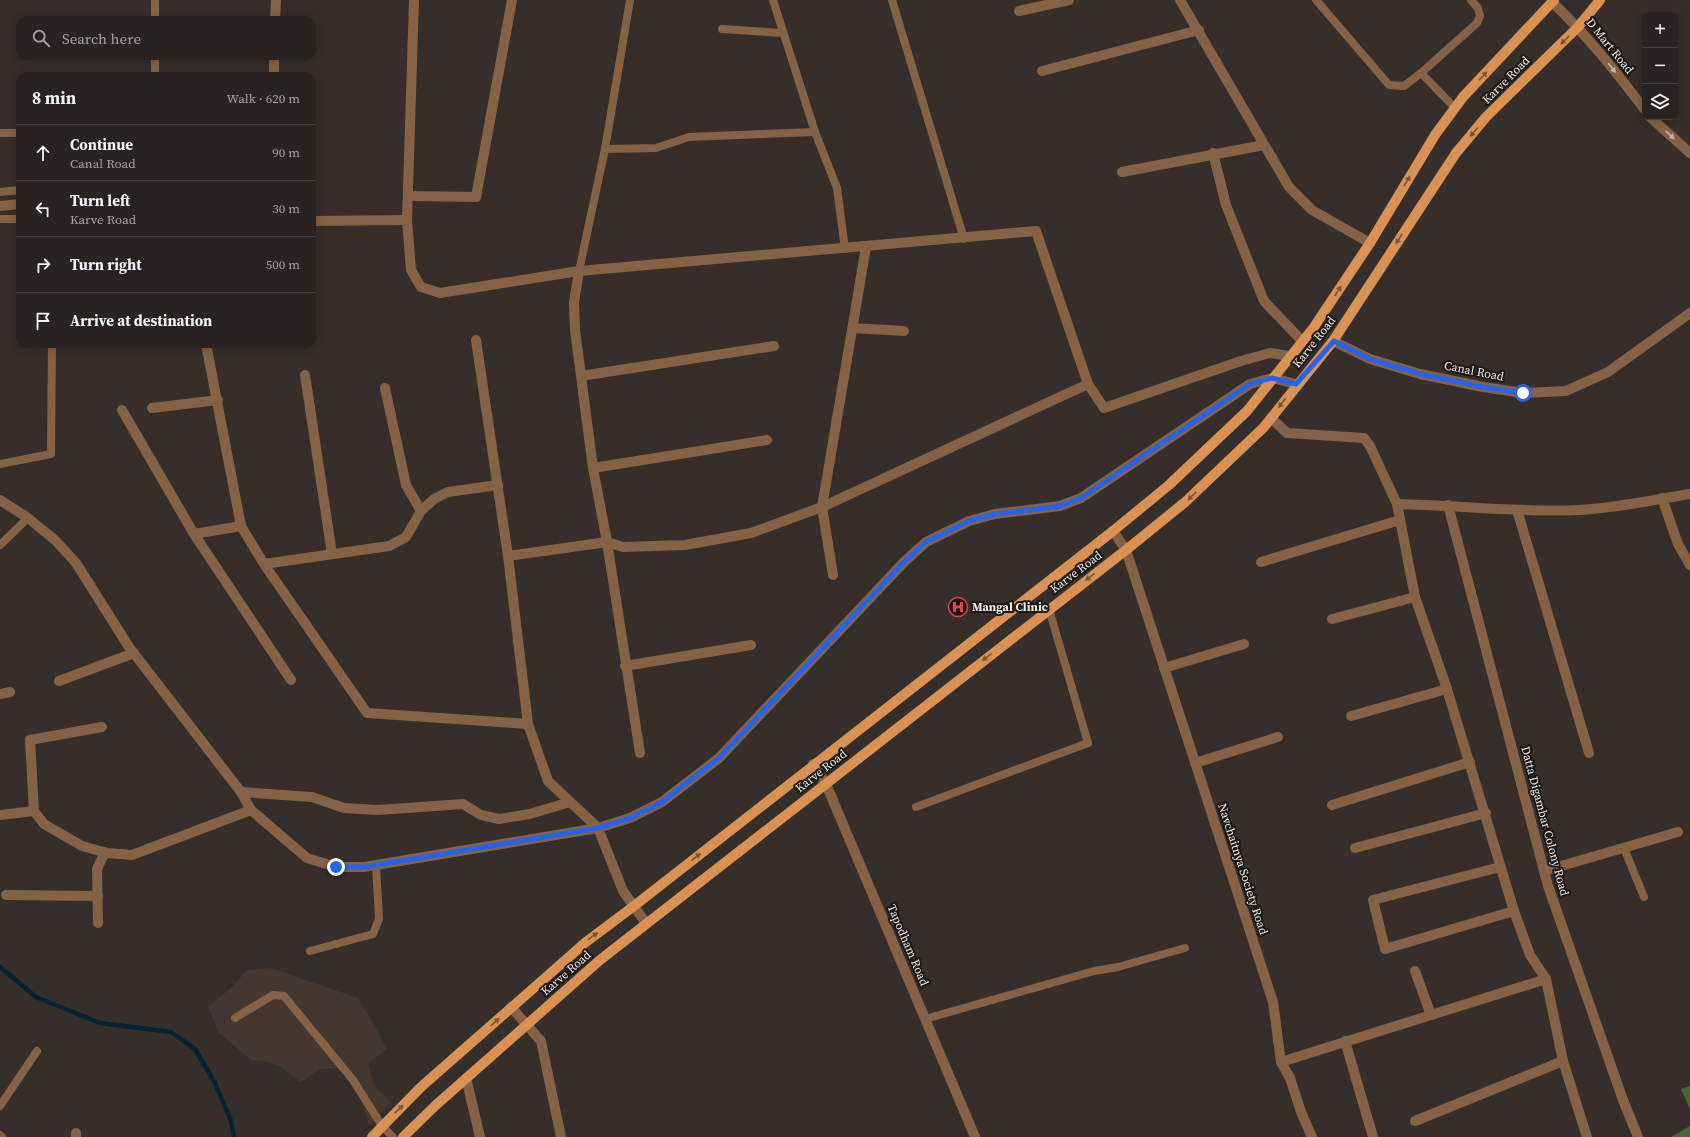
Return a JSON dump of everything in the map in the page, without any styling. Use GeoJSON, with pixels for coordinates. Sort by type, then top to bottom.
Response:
{"type":"FeatureCollection","features":[{"type":"Feature","properties":{"kind":"main road","name":"Karve Road"},"geometry":{"type":"LineString","coordinates":[[403,1137],[466,1078],[600,960],[1126,550],[1184,503],[1271,418],[1296,384],[1334,341],[1456,153],[1486,117],[1578,27],[1600,0]]}},
{"type":"Feature","properties":{"kind":"main road","name":"Karve Road"},"geometry":{"type":"LineString","coordinates":[[372,1137],[421,1087],[586,942],[1113,531],[1169,485],[1212,446],[1247,411],[1314,327],[1370,243],[1435,135],[1455,108],[1553,1]]}},
{"type":"Feature","properties":{"kind":"street"},"geometry":{"type":"LineString","coordinates":[[275,16],[276,0]]}},
{"type":"Feature","properties":{"kind":"street"},"geometry":{"type":"LineString","coordinates":[[414,0],[407,220],[411,270],[421,287],[440,293],[578,271],[964,239],[1036,231],[1088,384],[1104,408],[1241,361],[1270,353],[1290,356]]}},
{"type":"Feature","properties":{"kind":"street"},"geometry":{"type":"LineString","coordinates":[[408,196],[476,197],[512,0]]}},
{"type":"Feature","properties":{"kind":"street"},"geometry":{"type":"LineString","coordinates":[[1019,11],[1069,0]]}},
{"type":"Feature","properties":{"kind":"street"},"geometry":{"type":"LineString","coordinates":[[1180,0],[1199,30],[1289,187],[1312,210],[1370,243]]}},
{"type":"Feature","properties":{"kind":"street","name":"D Mart Road"},"geometry":{"type":"LineString","coordinates":[[1553,1],[1578,27],[1642,106]]}},
{"type":"Feature","properties":{"kind":"street"},"geometry":{"type":"LineString","coordinates":[[1042,71],[1199,30]]}},
{"type":"Feature","properties":{"kind":"street"},"geometry":{"type":"LineString","coordinates":[[274,60],[274,72]]}},
{"type":"Feature","properties":{"kind":"street"},"geometry":{"type":"LineString","coordinates":[[1653,120],[1690,154]]}},
{"type":"Feature","properties":{"kind":"street"},"geometry":{"type":"LineString","coordinates":[[1122,172],[1213,153],[1264,145]]}},
{"type":"Feature","properties":{"kind":"street"},"geometry":{"type":"LineString","coordinates":[[1213,153],[1226,205],[1264,301],[1302,341]]}},
{"type":"Feature","properties":{"kind":"street"},"geometry":{"type":"LineString","coordinates":[[0,206],[16,204]]}},
{"type":"Feature","properties":{"kind":"street"},"geometry":{"type":"LineString","coordinates":[[316,221],[407,220]]}},
{"type":"Feature","properties":{"kind":"street"},"geometry":{"type":"LineString","coordinates":[[833,575],[822,507],[866,247]]}},
{"type":"Feature","properties":{"kind":"street"},"geometry":{"type":"LineString","coordinates":[[578,271],[575,309],[592,468],[607,542],[625,666],[640,753]]}},
{"type":"Feature","properties":{"kind":"street","name":"Canal Road"},"geometry":{"type":"LineString","coordinates":[[1334,341],[1370,359],[1420,374],[1483,387],[1523,393],[1566,391],[1608,372],[1690,314]]}},
{"type":"Feature","properties":{"kind":"street"},"geometry":{"type":"LineString","coordinates":[[852,328],[904,331]]}},
{"type":"Feature","properties":{"kind":"street"},"geometry":{"type":"LineString","coordinates":[[476,340],[508,556],[528,724],[548,781],[598,828],[622,891],[646,923]]}},
{"type":"Feature","properties":{"kind":"street"},"geometry":{"type":"LineString","coordinates":[[581,376],[774,346]]}},
{"type":"Feature","properties":{"kind":"street"},"geometry":{"type":"LineString","coordinates":[[207,348],[242,526],[264,564],[367,713],[528,724]]}},
{"type":"Feature","properties":{"kind":"street"},"geometry":{"type":"LineString","coordinates":[[305,375],[332,554]]}},
{"type":"Feature","properties":{"kind":"street"},"geometry":{"type":"LineString","coordinates":[[0,500],[28,518],[56,541],[76,563],[134,653],[241,792],[251,810],[307,858],[336,867],[364,867],[598,828],[630,818],[662,802],[719,758],[905,561],[926,542],[969,521],[995,514],[1060,506],[1081,498],[1250,384],[1272,378],[1296,384]]}},
{"type":"Feature","properties":{"kind":"street"},"geometry":{"type":"LineString","coordinates":[[508,556],[607,542],[622,547],[685,545],[751,534],[822,507],[1088,384]]}},
{"type":"Feature","properties":{"kind":"street"},"geometry":{"type":"LineString","coordinates":[[385,388],[406,485],[421,511]]}},
{"type":"Feature","properties":{"kind":"street"},"geometry":{"type":"LineString","coordinates":[[152,408],[218,400]]}},
{"type":"Feature","properties":{"kind":"street"},"geometry":{"type":"LineString","coordinates":[[122,410],[194,534],[291,680]]}},
{"type":"Feature","properties":{"kind":"street"},"geometry":{"type":"LineString","coordinates":[[1271,418],[1287,433],[1364,438],[1370,446],[1397,504],[1415,597],[1447,689],[1486,813],[1500,867],[1514,911],[1530,955],[1546,980],[1563,1061],[1587,1137]]}},
{"type":"Feature","properties":{"kind":"street"},"geometry":{"type":"LineString","coordinates":[[592,468],[767,440]]}},
{"type":"Feature","properties":{"kind":"street"},"geometry":{"type":"LineString","coordinates":[[264,564],[389,546],[406,538],[421,511],[434,499],[448,492],[498,485]]}},
{"type":"Feature","properties":{"kind":"street"},"geometry":{"type":"LineString","coordinates":[[1397,504],[1448,505],[1517,510],[1579,510],[1690,494]]}},
{"type":"Feature","properties":{"kind":"street"},"geometry":{"type":"LineString","coordinates":[[1662,498],[1678,544],[1690,565]]}},
{"type":"Feature","properties":{"kind":"street","name":"Datta Digambar Colony Road"},"geometry":{"type":"LineString","coordinates":[[1448,505],[1544,871],[1623,1100],[1638,1137]]}},
{"type":"Feature","properties":{"kind":"street"},"geometry":{"type":"LineString","coordinates":[[1517,510],[1589,753]]}},
{"type":"Feature","properties":{"kind":"street"},"geometry":{"type":"LineString","coordinates":[[1261,562],[1400,520]]}},
{"type":"Feature","properties":{"kind":"street"},"geometry":{"type":"LineString","coordinates":[[194,534],[242,526]]}},
{"type":"Feature","properties":{"kind":"street","name":"Navchaitnya Society Road"},"geometry":{"type":"LineString","coordinates":[[1113,531],[1126,550],[1273,1002],[1281,1062]]}},
{"type":"Feature","properties":{"kind":"street"},"geometry":{"type":"LineString","coordinates":[[1332,620],[1415,597]]}},
{"type":"Feature","properties":{"kind":"street"},"geometry":{"type":"LineString","coordinates":[[1164,668],[1244,644]]}},
{"type":"Feature","properties":{"kind":"street"},"geometry":{"type":"LineString","coordinates":[[625,666],[751,645]]}},
{"type":"Feature","properties":{"kind":"street"},"geometry":{"type":"LineString","coordinates":[[58,681],[134,653]]}},
{"type":"Feature","properties":{"kind":"street"},"geometry":{"type":"LineString","coordinates":[[1351,716],[1447,689]]}},
{"type":"Feature","properties":{"kind":"street"},"geometry":{"type":"LineString","coordinates":[[0,694],[10,692]]}},
{"type":"Feature","properties":{"kind":"street"},"geometry":{"type":"LineString","coordinates":[[102,727],[30,740],[34,811],[44,824],[82,846],[105,852],[132,855],[251,810]]}},
{"type":"Feature","properties":{"kind":"street"},"geometry":{"type":"LineString","coordinates":[[1195,763],[1278,737]]}},
{"type":"Feature","properties":{"kind":"street"},"geometry":{"type":"LineString","coordinates":[[1332,805],[1470,762]]}},
{"type":"Feature","properties":{"kind":"street","name":"Tapodham Road"},"geometry":{"type":"LineString","coordinates":[[813,764],[826,784],[975,1137]]}},
{"type":"Feature","properties":{"kind":"street"},"geometry":{"type":"LineString","coordinates":[[241,792],[312,797],[344,808],[378,810],[463,804],[480,815],[499,819],[530,814],[570,802]]}},
{"type":"Feature","properties":{"kind":"street"},"geometry":{"type":"LineString","coordinates":[[0,815],[34,811]]}},
{"type":"Feature","properties":{"kind":"street"},"geometry":{"type":"LineString","coordinates":[[1355,848],[1486,813]]}},
{"type":"Feature","properties":{"kind":"street"},"geometry":{"type":"LineString","coordinates":[[1544,871],[1678,832]]}},
{"type":"Feature","properties":{"kind":"street"},"geometry":{"type":"LineString","coordinates":[[98,923],[97,869],[105,852]]}},
{"type":"Feature","properties":{"kind":"street"},"geometry":{"type":"LineString","coordinates":[[1500,867],[1373,900],[1385,949],[1514,911]]}},
{"type":"Feature","properties":{"kind":"street"},"geometry":{"type":"LineString","coordinates":[[6,895],[98,896]]}},
{"type":"Feature","properties":{"kind":"street"},"geometry":{"type":"LineString","coordinates":[[1415,971],[1431,1015]]}},
{"type":"Feature","properties":{"kind":"street"},"geometry":{"type":"LineString","coordinates":[[1312,1137],[1301,1112],[1290,1078],[1281,1062],[1546,980]]}},
{"type":"Feature","properties":{"kind":"street"},"geometry":{"type":"LineString","coordinates":[[511,1007],[541,1040],[561,1137]]}},
{"type":"Feature","properties":{"kind":"street"},"geometry":{"type":"LineString","coordinates":[[1345,1041],[1372,1137]]}},
{"type":"Feature","properties":{"kind":"street"},"geometry":{"type":"LineString","coordinates":[[1415,1121],[1563,1061]]}},
{"type":"Feature","properties":{"kind":"street"},"geometry":{"type":"LineString","coordinates":[[466,1078],[480,1137]]}},
{"type":"Feature","properties":{"kind":"lane"},"geometry":{"type":"LineString","coordinates":[[155,0],[155,16]]}},
{"type":"Feature","properties":{"kind":"lane"},"geometry":{"type":"LineString","coordinates":[[578,271],[605,149],[630,0]]}},
{"type":"Feature","properties":{"kind":"lane"},"geometry":{"type":"LineString","coordinates":[[773,0],[782,33],[815,132],[837,188],[845,249]]}},
{"type":"Feature","properties":{"kind":"lane"},"geometry":{"type":"LineString","coordinates":[[892,0],[964,239]]}},
{"type":"Feature","properties":{"kind":"lane"},"geometry":{"type":"LineString","coordinates":[[1316,0],[1389,85],[1404,86],[1477,23],[1480,16],[1478,8],[1471,0]]}},
{"type":"Feature","properties":{"kind":"lane"},"geometry":{"type":"LineString","coordinates":[[722,29],[782,33]]}},
{"type":"Feature","properties":{"kind":"lane"},"geometry":{"type":"LineString","coordinates":[[154,72],[155,60]]}},
{"type":"Feature","properties":{"kind":"lane"},"geometry":{"type":"LineString","coordinates":[[1420,73],[1455,108]]}},
{"type":"Feature","properties":{"kind":"lane"},"geometry":{"type":"LineString","coordinates":[[605,149],[656,148],[689,137],[815,132]]}},
{"type":"Feature","properties":{"kind":"lane"},"geometry":{"type":"LineString","coordinates":[[0,133],[16,133]]}},
{"type":"Feature","properties":{"kind":"lane"},"geometry":{"type":"LineString","coordinates":[[0,192],[16,190]]}},
{"type":"Feature","properties":{"kind":"lane"},"geometry":{"type":"LineString","coordinates":[[0,219],[16,219]]}},
{"type":"Feature","properties":{"kind":"lane"},"geometry":{"type":"LineString","coordinates":[[0,464],[51,454],[52,348]]}},
{"type":"Feature","properties":{"kind":"lane"},"geometry":{"type":"LineString","coordinates":[[0,545],[28,518]]}},
{"type":"Feature","properties":{"kind":"lane"},"geometry":{"type":"LineString","coordinates":[[916,807],[1088,743],[1049,609]]}},
{"type":"Feature","properties":{"kind":"lane"},"geometry":{"type":"LineString","coordinates":[[1624,848],[1644,897]]}},
{"type":"Feature","properties":{"kind":"lane"},"geometry":{"type":"LineString","coordinates":[[310,950],[373,934],[379,919],[376,865]]}},
{"type":"Feature","properties":{"kind":"lane"},"geometry":{"type":"LineString","coordinates":[[925,1019],[1094,971],[1118,967],[1185,948]]}},
{"type":"Feature","properties":{"kind":"lane"},"geometry":{"type":"LineString","coordinates":[[235,1018],[273,995],[284,996],[352,1080],[382,1126],[393,1137]]}},
{"type":"Feature","properties":{"kind":"lane"},"geometry":{"type":"LineString","coordinates":[[0,1106],[37,1051]]}},
{"type":"Feature","properties":{"kind":"shaded area"},"geometry":{"type":"Polygon","coordinates":[[[271,968],[358,998],[387,1049],[368,1063],[374,1086],[391,1103],[369,1126],[360,1096],[339,1068],[320,1069],[301,1082],[281,1067],[264,1061],[251,1060],[219,1033],[208,1007],[231,988],[247,970],[271,968]]]}},
{"type":"Feature","properties":{"kind":"green space"},"geometry":{"type":"Polygon","coordinates":[[[1690,1086],[1690,1109],[1681,1089],[1690,1086]]]}},
{"type":"Feature","properties":{"kind":"green space"},"geometry":{"type":"Polygon","coordinates":[[[1690,1126],[1690,1137],[1671,1137],[1690,1126]]]}},
{"type":"Feature","properties":{"kind":"waterway"},"geometry":{"type":"LineString","coordinates":[[0,967],[36,997],[100,1023],[171,1032],[195,1049],[215,1083],[231,1121],[234,1137]]}},
{"type":"Feature","properties":{"kind":"place","name":"Mangal Clinic"},"geometry":{"type":"Point","coordinates":[958,607]}},
{"type":"Feature","properties":{"kind":"route"},"geometry":{"type":"LineString","coordinates":[[336,867],[364,867],[598,828],[630,818],[662,802],[719,758],[749,728],[905,561],[926,542],[969,521],[995,514],[1060,506],[1081,498],[1104,484],[1250,384],[1272,378],[1296,384],[1334,341],[1370,359],[1420,374],[1483,387],[1523,393]]}}]}
